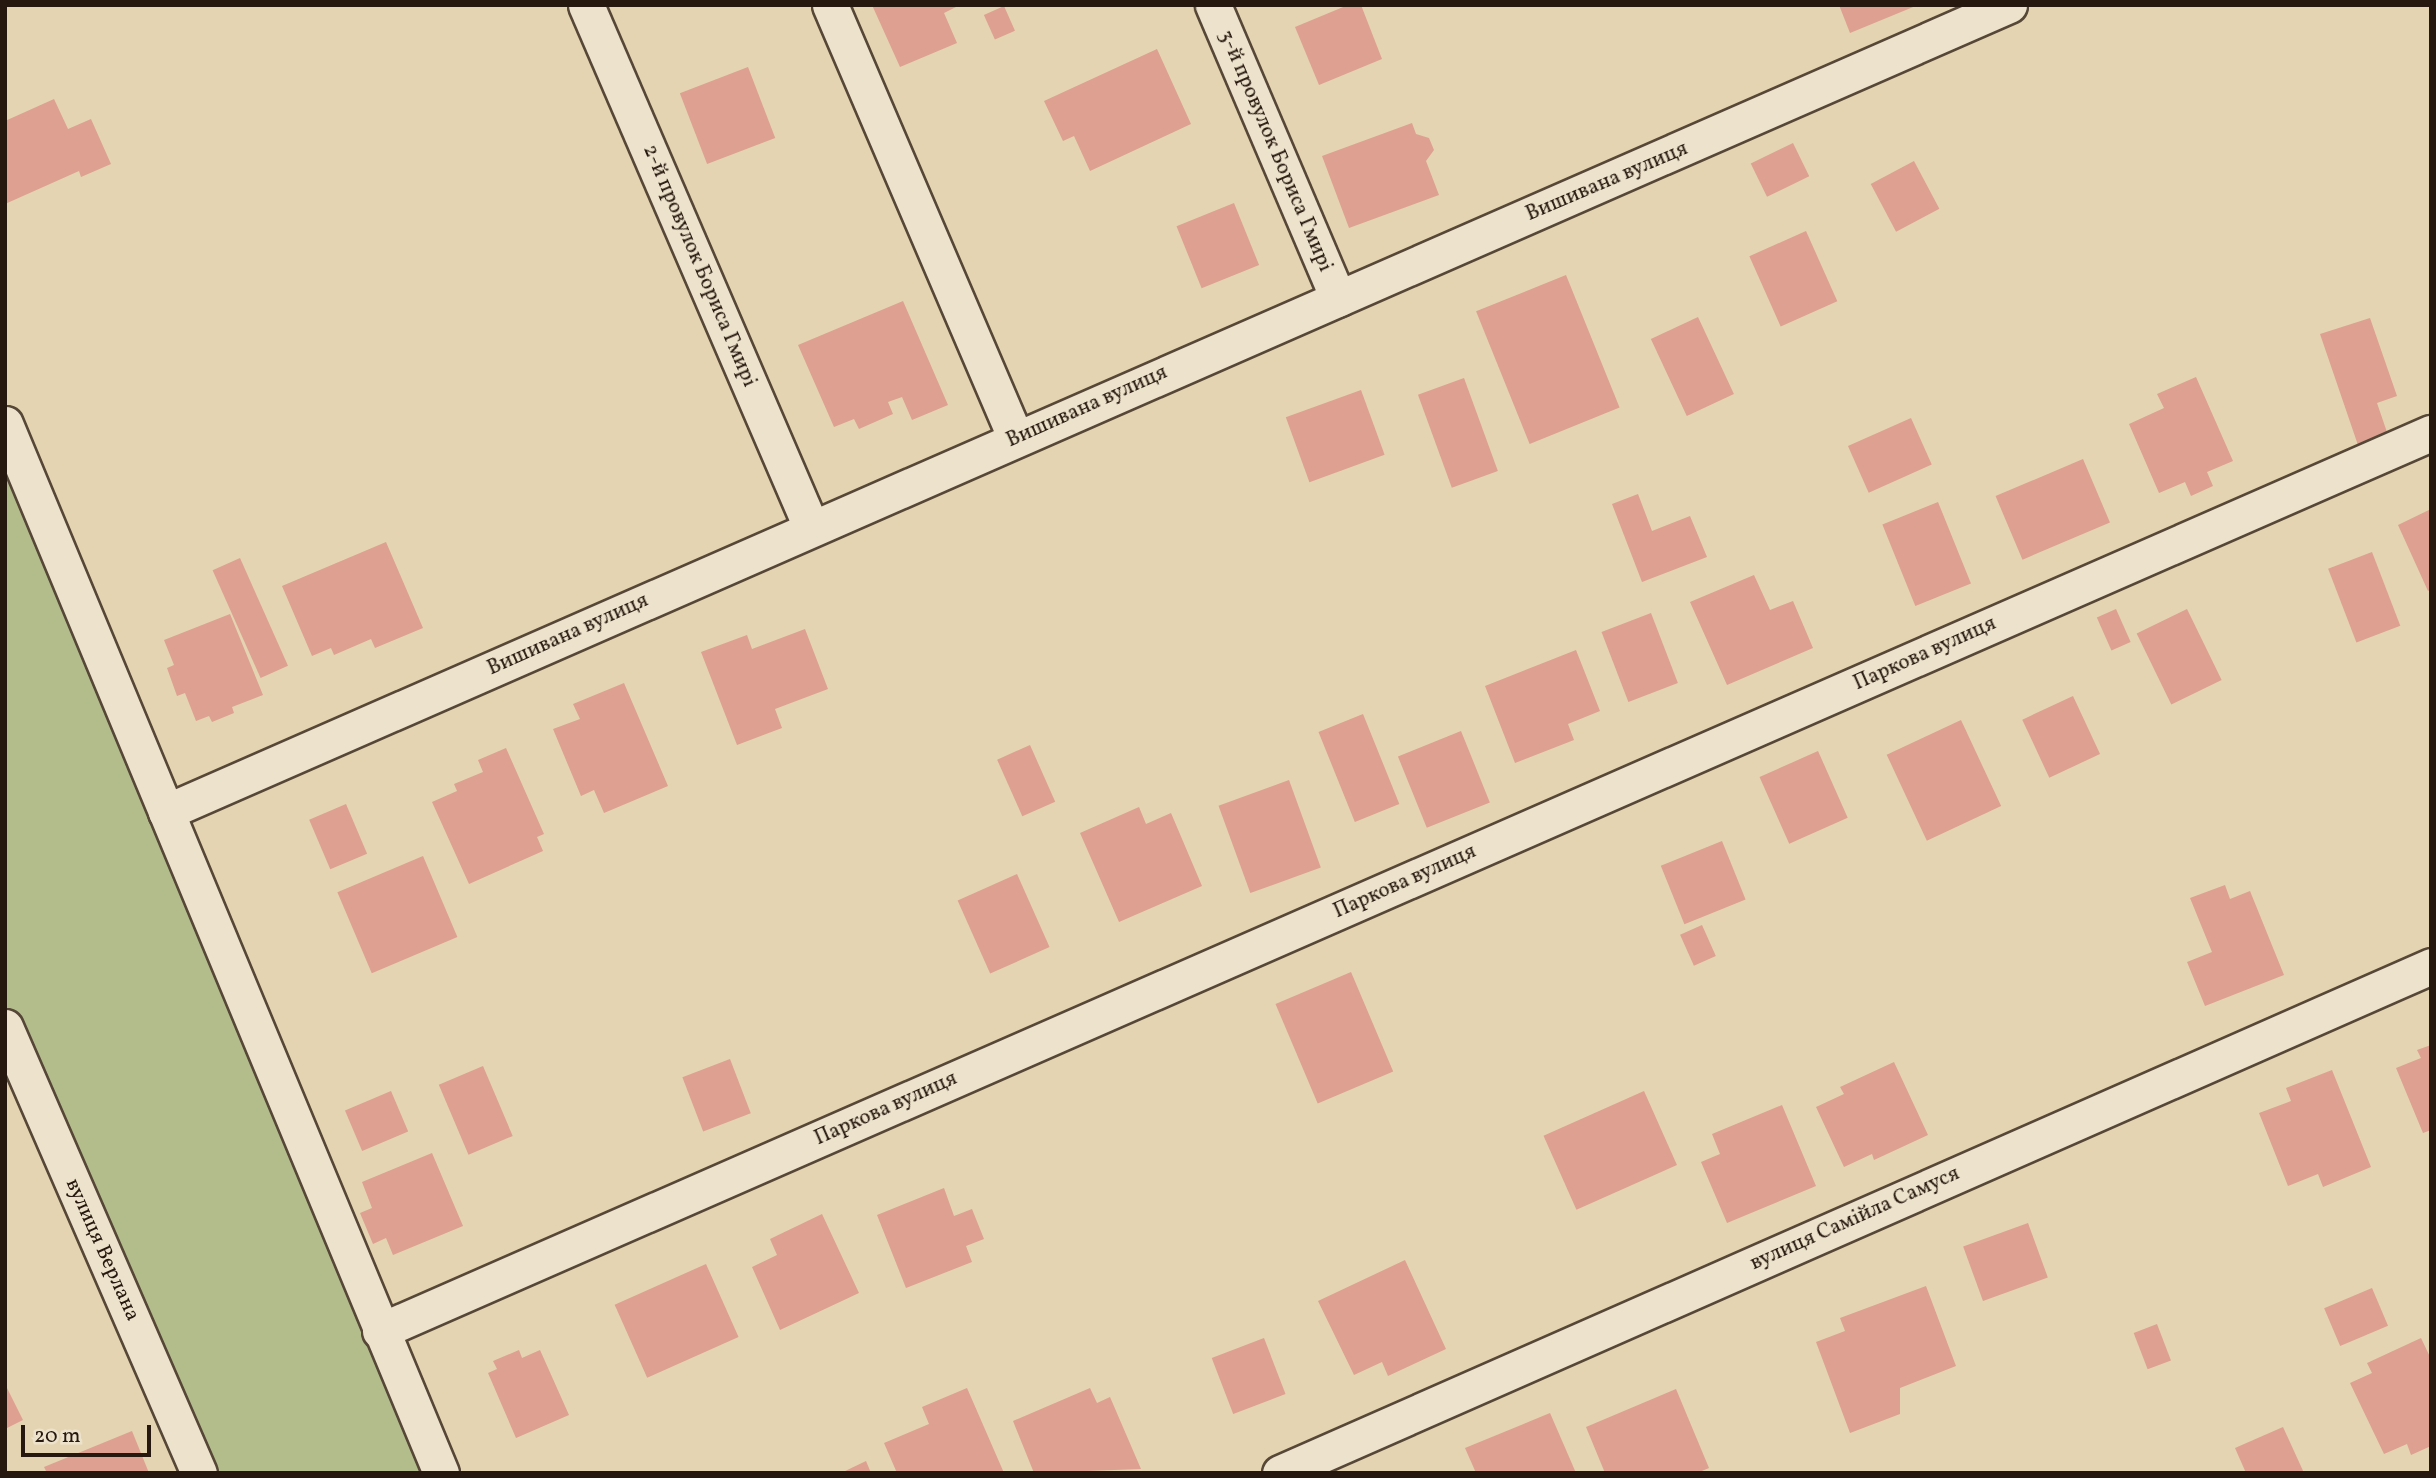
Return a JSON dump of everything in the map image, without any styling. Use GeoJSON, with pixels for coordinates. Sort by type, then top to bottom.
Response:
{"type":"FeatureCollection","features":[{"type":"Feature","properties":{"kind":"street","name":"2-й провулок Бориса Гмирі"},"geometry":{"type":"LineString","coordinates":[[586,5],[811,527]]}},
{"type":"Feature","properties":{"kind":"street"},"geometry":{"type":"LineString","coordinates":[[830,5],[1016,438]]}},
{"type":"Feature","properties":{"kind":"street","name":"3-й провулок Бориса Гмирі"},"geometry":{"type":"LineString","coordinates":[[1213,5],[1338,298]]}},
{"type":"Feature","properties":{"kind":"street","name":"Вишивана вулиця"},"geometry":{"type":"LineString","coordinates":[[166,812],[811,527],[2009,5]]}},
{"type":"Feature","properties":{"kind":"street"},"geometry":{"type":"LineString","coordinates":[[5,424],[441,1473]]}},
{"type":"Feature","properties":{"kind":"street","name":"Паркова вулиця"},"geometry":{"type":"LineString","coordinates":[[380,1331],[2431,433]]}},
{"type":"Feature","properties":{"kind":"street","name":"вулиця Самійла Самуся"},"geometry":{"type":"LineString","coordinates":[[1280,1473],[2431,966]]}},
{"type":"Feature","properties":{"kind":"street","name":"вулиця Верлана"},"geometry":{"type":"LineString","coordinates":[[5,1027],[14,1070],[199,1473]]}},
{"type":"Feature","properties":{"kind":"green space"},"geometry":{"type":"Polygon","coordinates":[[[5,424],[441,1473],[202,1473],[5,1026],[5,424]]]}},
{"type":"Feature","properties":{"kind":"building"},"geometry":{"type":"Polygon","coordinates":[[[872,5],[960,5],[944,13],[957,43],[900,67],[872,5]]]}},
{"type":"Feature","properties":{"kind":"building"},"geometry":{"type":"Polygon","coordinates":[[[1348,5],[1361,5],[1382,59],[1319,85],[1295,27],[1348,5]]]}},
{"type":"Feature","properties":{"kind":"building"},"geometry":{"type":"Polygon","coordinates":[[[1839,5],[1918,5],[1850,33],[1839,5]]]}},
{"type":"Feature","properties":{"kind":"building"},"geometry":{"type":"Polygon","coordinates":[[[1004,6],[1015,31],[995,40],[984,15],[1004,6]]]}},
{"type":"Feature","properties":{"kind":"building"},"geometry":{"type":"Polygon","coordinates":[[[1157,49],[1191,124],[1090,171],[1074,136],[1063,141],[1044,101],[1157,49]]]}},
{"type":"Feature","properties":{"kind":"building"},"geometry":{"type":"Polygon","coordinates":[[[748,67],[775,138],[707,164],[680,93],[748,67]]]}},
{"type":"Feature","properties":{"kind":"building"},"geometry":{"type":"Polygon","coordinates":[[[54,99],[68,129],[91,119],[111,164],[81,177],[79,171],[5,204],[5,121],[54,99]]]}},
{"type":"Feature","properties":{"kind":"building"},"geometry":{"type":"Polygon","coordinates":[[[1412,123],[1416,134],[1429,138],[1434,150],[1426,161],[1439,195],[1349,228],[1322,156],[1412,123]]]}},
{"type":"Feature","properties":{"kind":"building"},"geometry":{"type":"Polygon","coordinates":[[[1793,143],[1809,176],[1767,197],[1751,164],[1793,143]]]}},
{"type":"Feature","properties":{"kind":"building"},"geometry":{"type":"Polygon","coordinates":[[[1914,161],[1939,209],[1896,232],[1871,184],[1914,161]]]}},
{"type":"Feature","properties":{"kind":"building"},"geometry":{"type":"Polygon","coordinates":[[[1234,203],[1259,265],[1202,288],[1177,226],[1234,203]]]}},
{"type":"Feature","properties":{"kind":"building"},"geometry":{"type":"Polygon","coordinates":[[[1806,231],[1837,301],[1781,327],[1749,256],[1806,231]]]}},
{"type":"Feature","properties":{"kind":"building"},"geometry":{"type":"Polygon","coordinates":[[[1566,275],[1620,408],[1530,444],[1476,311],[1566,275]]]}},
{"type":"Feature","properties":{"kind":"building"},"geometry":{"type":"Polygon","coordinates":[[[903,301],[948,405],[912,420],[902,397],[888,402],[893,414],[859,429],[854,419],[834,427],[798,345],[903,301]]]}},
{"type":"Feature","properties":{"kind":"building"},"geometry":{"type":"Polygon","coordinates":[[[1698,317],[1734,394],[1687,416],[1651,339],[1698,317]]]}},
{"type":"Feature","properties":{"kind":"building"},"geometry":{"type":"Polygon","coordinates":[[[2370,318],[2397,396],[2377,403],[2390,441],[2360,451],[2320,334],[2370,318]]]}},
{"type":"Feature","properties":{"kind":"building"},"geometry":{"type":"Polygon","coordinates":[[[2196,377],[2233,461],[2207,472],[2213,486],[2191,496],[2185,482],[2159,493],[2129,424],[2164,408],[2157,394],[2196,377]]]}},
{"type":"Feature","properties":{"kind":"building"},"geometry":{"type":"Polygon","coordinates":[[[1464,378],[1498,471],[1452,488],[1418,395],[1464,378]]]}},
{"type":"Feature","properties":{"kind":"building"},"geometry":{"type":"Polygon","coordinates":[[[1361,390],[1385,455],[1309,482],[1286,417],[1361,390]]]}},
{"type":"Feature","properties":{"kind":"building"},"geometry":{"type":"Polygon","coordinates":[[[1911,418],[1932,465],[1869,493],[1848,446],[1911,418]]]}},
{"type":"Feature","properties":{"kind":"building"},"geometry":{"type":"Polygon","coordinates":[[[2083,459],[2110,523],[2023,560],[1996,496],[2083,459]]]}},
{"type":"Feature","properties":{"kind":"building"},"geometry":{"type":"Polygon","coordinates":[[[1638,494],[1652,531],[1690,516],[1707,557],[1642,582],[1612,504],[1638,494]]]}},
{"type":"Feature","properties":{"kind":"building"},"geometry":{"type":"Polygon","coordinates":[[[1938,502],[1971,584],[1915,606],[1882,524],[1938,502]]]}},
{"type":"Feature","properties":{"kind":"building"},"geometry":{"type":"Polygon","coordinates":[[[2431,509],[2431,589],[2428,591],[2398,525],[2431,509]]]}},
{"type":"Feature","properties":{"kind":"building"},"geometry":{"type":"Polygon","coordinates":[[[386,542],[423,628],[375,648],[371,639],[334,655],[331,648],[312,656],[282,586],[386,542]]]}},
{"type":"Feature","properties":{"kind":"building"},"geometry":{"type":"Polygon","coordinates":[[[2372,552],[2400,626],[2356,643],[2328,569],[2372,552]]]}},
{"type":"Feature","properties":{"kind":"building"},"geometry":{"type":"Polygon","coordinates":[[[240,558],[288,666],[261,678],[213,570],[240,558]]]}},
{"type":"Feature","properties":{"kind":"building"},"geometry":{"type":"Polygon","coordinates":[[[1754,575],[1770,610],[1793,601],[1813,648],[1727,685],[1690,602],[1754,575]]]}},
{"type":"Feature","properties":{"kind":"building"},"geometry":{"type":"Polygon","coordinates":[[[2116,609],[2131,642],[2111,650],[2097,618],[2116,609]]]}},
{"type":"Feature","properties":{"kind":"building"},"geometry":{"type":"Polygon","coordinates":[[[2187,609],[2222,680],[2171,705],[2137,634],[2187,609]]]}},
{"type":"Feature","properties":{"kind":"building"},"geometry":{"type":"Polygon","coordinates":[[[1651,613],[1678,683],[1628,702],[1602,632],[1651,613]]]}},
{"type":"Feature","properties":{"kind":"building"},"geometry":{"type":"Polygon","coordinates":[[[230,614],[263,695],[232,707],[234,713],[212,722],[209,716],[196,721],[185,693],[177,696],[167,668],[174,665],[164,640],[230,614]]]}},
{"type":"Feature","properties":{"kind":"building"},"geometry":{"type":"Polygon","coordinates":[[[805,629],[828,689],[775,709],[782,728],[737,745],[701,652],[747,635],[752,649],[805,629]]]}},
{"type":"Feature","properties":{"kind":"building"},"geometry":{"type":"Polygon","coordinates":[[[1576,650],[1600,711],[1568,724],[1574,740],[1515,763],[1485,686],[1576,650]]]}},
{"type":"Feature","properties":{"kind":"building"},"geometry":{"type":"Polygon","coordinates":[[[624,683],[668,786],[604,813],[594,790],[581,796],[553,729],[580,719],[573,704],[624,683]]]}},
{"type":"Feature","properties":{"kind":"building"},"geometry":{"type":"Polygon","coordinates":[[[2073,696],[2100,754],[2049,778],[2022,720],[2073,696]]]}},
{"type":"Feature","properties":{"kind":"building"},"geometry":{"type":"Polygon","coordinates":[[[1363,714],[1399,804],[1355,822],[1318,732],[1363,714]]]}},
{"type":"Feature","properties":{"kind":"building"},"geometry":{"type":"Polygon","coordinates":[[[1961,720],[2001,806],[1927,841],[1887,755],[1961,720]]]}},
{"type":"Feature","properties":{"kind":"building"},"geometry":{"type":"Polygon","coordinates":[[[1461,731],[1490,802],[1427,828],[1398,756],[1461,731]]]}},
{"type":"Feature","properties":{"kind":"building"},"geometry":{"type":"Polygon","coordinates":[[[1030,745],[1055,802],[1022,816],[997,760],[1030,745]]]}},
{"type":"Feature","properties":{"kind":"building"},"geometry":{"type":"Polygon","coordinates":[[[506,748],[544,834],[537,837],[543,851],[469,884],[432,802],[457,791],[454,784],[483,772],[478,760],[506,748]]]}},
{"type":"Feature","properties":{"kind":"building"},"geometry":{"type":"Polygon","coordinates":[[[1818,751],[1848,818],[1789,844],[1760,777],[1818,751]]]}},
{"type":"Feature","properties":{"kind":"building"},"geometry":{"type":"Polygon","coordinates":[[[1289,780],[1321,867],[1250,893],[1219,806],[1289,780]]]}},
{"type":"Feature","properties":{"kind":"building"},"geometry":{"type":"Polygon","coordinates":[[[346,804],[367,854],[330,869],[309,820],[346,804]]]}},
{"type":"Feature","properties":{"kind":"building"},"geometry":{"type":"Polygon","coordinates":[[[1139,807],[1146,824],[1171,813],[1202,886],[1119,922],[1080,833],[1139,807]]]}},
{"type":"Feature","properties":{"kind":"building"},"geometry":{"type":"Polygon","coordinates":[[[1722,841],[1746,899],[1684,924],[1661,866],[1722,841]]]}},
{"type":"Feature","properties":{"kind":"building"},"geometry":{"type":"Polygon","coordinates":[[[423,856],[457,937],[372,973],[337,892],[423,856]]]}},
{"type":"Feature","properties":{"kind":"building"},"geometry":{"type":"Polygon","coordinates":[[[1017,874],[1050,947],[990,974],[958,900],[1017,874]]]}},
{"type":"Feature","properties":{"kind":"building"},"geometry":{"type":"Polygon","coordinates":[[[2225,885],[2230,899],[2250,891],[2284,975],[2205,1006],[2187,962],[2212,952],[2190,898],[2225,885]]]}},
{"type":"Feature","properties":{"kind":"building"},"geometry":{"type":"Polygon","coordinates":[[[1702,925],[1716,956],[1694,966],[1680,935],[1702,925]]]}},
{"type":"Feature","properties":{"kind":"building"},"geometry":{"type":"Polygon","coordinates":[[[1351,972],[1393,1071],[1318,1103],[1276,1004],[1351,972]]]}},
{"type":"Feature","properties":{"kind":"building"},"geometry":{"type":"Polygon","coordinates":[[[2431,1045],[2431,1130],[2423,1133],[2396,1068],[2421,1058],[2417,1050],[2431,1045]]]}},
{"type":"Feature","properties":{"kind":"building"},"geometry":{"type":"Polygon","coordinates":[[[730,1059],[751,1113],[703,1131],[682,1077],[730,1059]]]}},
{"type":"Feature","properties":{"kind":"building"},"geometry":{"type":"Polygon","coordinates":[[[1894,1062],[1928,1135],[1874,1160],[1872,1154],[1844,1167],[1816,1107],[1844,1094],[1840,1087],[1894,1062]]]}},
{"type":"Feature","properties":{"kind":"building"},"geometry":{"type":"Polygon","coordinates":[[[483,1066],[513,1136],[469,1155],[439,1085],[483,1066]]]}},
{"type":"Feature","properties":{"kind":"building"},"geometry":{"type":"Polygon","coordinates":[[[2332,1070],[2371,1167],[2323,1187],[2318,1174],[2288,1186],[2259,1113],[2291,1101],[2286,1088],[2332,1070]]]}},
{"type":"Feature","properties":{"kind":"building"},"geometry":{"type":"Polygon","coordinates":[[[391,1091],[408,1132],[362,1151],[345,1111],[391,1091]]]}},
{"type":"Feature","properties":{"kind":"building"},"geometry":{"type":"Polygon","coordinates":[[[1644,1091],[1677,1165],[1576,1210],[1544,1136],[1644,1091]]]}},
{"type":"Feature","properties":{"kind":"building"},"geometry":{"type":"Polygon","coordinates":[[[1782,1105],[1816,1186],[1727,1223],[1701,1162],[1720,1154],[1712,1134],[1782,1105]]]}},
{"type":"Feature","properties":{"kind":"building"},"geometry":{"type":"Polygon","coordinates":[[[432,1153],[463,1226],[393,1255],[386,1238],[373,1244],[360,1213],[372,1208],[362,1182],[432,1153]]]}},
{"type":"Feature","properties":{"kind":"building"},"geometry":{"type":"Polygon","coordinates":[[[944,1188],[954,1216],[972,1209],[984,1239],[966,1246],[972,1262],[906,1288],[877,1215],[944,1188]]]}},
{"type":"Feature","properties":{"kind":"building"},"geometry":{"type":"Polygon","coordinates":[[[822,1214],[859,1293],[780,1330],[752,1267],[777,1255],[770,1239],[822,1214]]]}},
{"type":"Feature","properties":{"kind":"building"},"geometry":{"type":"Polygon","coordinates":[[[2028,1223],[2048,1278],[1983,1301],[1963,1247],[2028,1223]]]}},
{"type":"Feature","properties":{"kind":"building"},"geometry":{"type":"Polygon","coordinates":[[[1405,1260],[1446,1349],[1388,1376],[1382,1362],[1354,1375],[1318,1301],[1405,1260]]]}},
{"type":"Feature","properties":{"kind":"building"},"geometry":{"type":"Polygon","coordinates":[[[706,1264],[739,1337],[647,1378],[615,1305],[706,1264]]]}},
{"type":"Feature","properties":{"kind":"building"},"geometry":{"type":"Polygon","coordinates":[[[1926,1286],[1956,1366],[1900,1388],[1900,1414],[1850,1433],[1816,1342],[1845,1331],[1840,1318],[1926,1286]]]}},
{"type":"Feature","properties":{"kind":"building"},"geometry":{"type":"Polygon","coordinates":[[[2372,1288],[2388,1326],[2340,1346],[2324,1308],[2372,1288]]]}},
{"type":"Feature","properties":{"kind":"building"},"geometry":{"type":"Polygon","coordinates":[[[2157,1324],[2171,1360],[2148,1369],[2134,1333],[2157,1324]]]}},
{"type":"Feature","properties":{"kind":"building"},"geometry":{"type":"Polygon","coordinates":[[[1264,1338],[1286,1394],[1233,1414],[1212,1358],[1264,1338]]]}},
{"type":"Feature","properties":{"kind":"building"},"geometry":{"type":"Polygon","coordinates":[[[2421,1338],[2431,1359],[2431,1446],[2411,1455],[2407,1444],[2384,1454],[2350,1383],[2372,1373],[2367,1363],[2421,1338]]]}},
{"type":"Feature","properties":{"kind":"building"},"geometry":{"type":"Polygon","coordinates":[[[519,1350],[522,1358],[540,1350],[569,1415],[516,1438],[488,1373],[497,1369],[493,1361],[519,1350]]]}},
{"type":"Feature","properties":{"kind":"building"},"geometry":{"type":"Polygon","coordinates":[[[5,1384],[23,1420],[5,1429],[5,1384]]]}},
{"type":"Feature","properties":{"kind":"building"},"geometry":{"type":"Polygon","coordinates":[[[967,1388],[1004,1473],[897,1473],[884,1443],[929,1424],[922,1407],[967,1388]]]}},
{"type":"Feature","properties":{"kind":"building"},"geometry":{"type":"Polygon","coordinates":[[[1090,1388],[1097,1403],[1110,1397],[1141,1469],[1034,1473],[1013,1421],[1090,1388]]]}},
{"type":"Feature","properties":{"kind":"building"},"geometry":{"type":"Polygon","coordinates":[[[1676,1389],[1709,1468],[1697,1473],[1605,1473],[1586,1427],[1676,1389]]]}},
{"type":"Feature","properties":{"kind":"building"},"geometry":{"type":"Polygon","coordinates":[[[1550,1413],[1576,1473],[1476,1473],[1465,1448],[1550,1413]]]}},
{"type":"Feature","properties":{"kind":"building"},"geometry":{"type":"Polygon","coordinates":[[[2283,1427],[2304,1473],[2246,1473],[2235,1448],[2283,1427]]]}},
{"type":"Feature","properties":{"kind":"building"},"geometry":{"type":"Polygon","coordinates":[[[132,1431],[149,1473],[47,1473],[44,1467],[132,1431]]]}},
{"type":"Feature","properties":{"kind":"building"},"geometry":{"type":"Polygon","coordinates":[[[866,1461],[871,1473],[841,1473],[866,1461]]]}}]}
